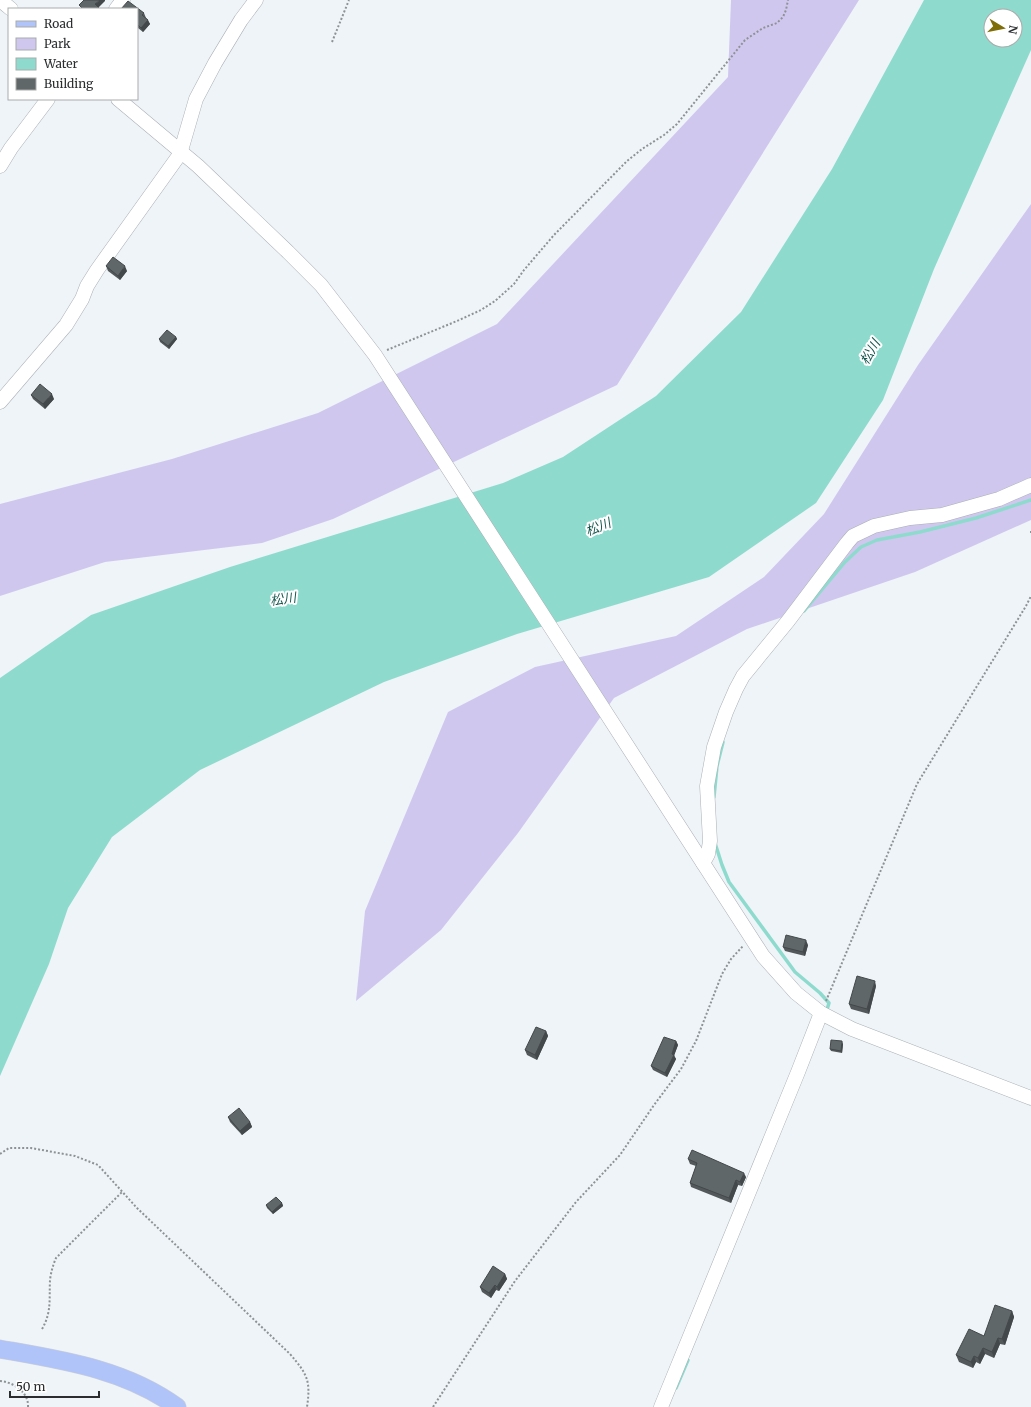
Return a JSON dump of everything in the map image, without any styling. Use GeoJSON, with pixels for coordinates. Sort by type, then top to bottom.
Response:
{"type":"FeatureCollection","features":[{"type":"Feature","properties":{"kind":"main road"},"geometry":{"type":"LineString","coordinates":[[0,1349],[50,1358],[105,1371],[144,1387],[177,1407]]}},
{"type":"Feature","properties":{"kind":"street"},"geometry":{"type":"LineString","coordinates":[[0,0],[10,8]]}},
{"type":"Feature","properties":{"kind":"street"},"geometry":{"type":"LineString","coordinates":[[117,8],[123,0]]}},
{"type":"Feature","properties":{"kind":"street"},"geometry":{"type":"LineString","coordinates":[[0,402],[69,320],[97,270],[176,161],[181,152],[196,99],[214,63],[241,20],[256,0]]}},
{"type":"Feature","properties":{"kind":"street"},"geometry":{"type":"LineString","coordinates":[[0,166],[47,100]]}},
{"type":"Feature","properties":{"kind":"street"},"geometry":{"type":"LineString","coordinates":[[119,100],[198,166],[282,246],[320,285],[375,355],[751,938],[763,956],[796,993],[821,1013],[852,1029],[1031,1098]]}},
{"type":"Feature","properties":{"kind":"street"},"geometry":{"type":"LineString","coordinates":[[702,863],[708,854],[710,841],[707,786],[714,747],[736,689],[743,676],[788,621],[853,536],[874,526],[910,518],[942,515],[994,501],[1031,485]]}},
{"type":"Feature","properties":{"kind":"street"},"geometry":{"type":"LineString","coordinates":[[660,1407],[796,1079],[821,1013]]}},
{"type":"Feature","properties":{"kind":"path"},"geometry":{"type":"LineString","coordinates":[[332,42],[349,0]]}},
{"type":"Feature","properties":{"kind":"path"},"geometry":{"type":"LineString","coordinates":[[375,355],[481,310],[504,293],[514,284],[554,235],[627,161],[664,135],[676,124],[746,40],[763,28],[777,23],[783,17],[788,0]]}},
{"type":"Feature","properties":{"kind":"path"},"geometry":{"type":"LineString","coordinates":[[821,1013],[917,784],[1030,600],[1031,596]]}},
{"type":"Feature","properties":{"kind":"path"},"geometry":{"type":"LineString","coordinates":[[433,1407],[516,1281],[576,1202],[620,1155],[681,1069],[696,1041],[722,974],[731,959],[751,938]]}},
{"type":"Feature","properties":{"kind":"path"},"geometry":{"type":"LineString","coordinates":[[0,1154],[9,1148],[31,1148],[75,1156],[98,1166],[165,1235],[290,1354],[302,1368],[309,1385],[307,1407]]}},
{"type":"Feature","properties":{"kind":"path"},"geometry":{"type":"LineString","coordinates":[[42,1329],[46,1322],[50,1307],[50,1281],[52,1268],[56,1258],[122,1192]]}},
{"type":"Feature","properties":{"kind":"path"},"geometry":{"type":"LineString","coordinates":[[0,1381],[12,1383],[20,1389],[26,1396],[28,1407]]}},
{"type":"Feature","properties":{"kind":"green space"},"geometry":{"type":"Polygon","coordinates":[[[731,0],[859,0],[617,385],[333,519],[262,543],[105,562],[0,596],[0,504],[172,459],[318,413],[497,324],[728,77],[731,0]]]}},
{"type":"Feature","properties":{"kind":"green space"},"geometry":{"type":"Polygon","coordinates":[[[1031,204],[1031,520],[915,572],[747,629],[614,698],[518,833],[441,930],[356,1001],[365,911],[448,712],[535,667],[676,636],[764,577],[824,514],[918,365],[1031,204]]]}},
{"type":"Feature","properties":{"kind":"water","name":"松川"},"geometry":{"type":"Polygon","coordinates":[[[924,0],[1031,0],[1031,50],[934,269],[883,400],[816,503],[709,577],[517,634],[384,682],[200,770],[112,837],[68,908],[49,964],[0,1076],[0,678],[91,615],[230,567],[503,483],[563,457],[656,396],[741,312],[832,169],[924,0]]]}},
{"type":"Feature","properties":{"kind":"building"},"geometry":{"type":"Polygon","coordinates":[[[84,0],[100,0],[95,4],[99,8],[82,8],[79,5],[84,0]]]}},
{"type":"Feature","properties":{"kind":"building"},"geometry":{"type":"Polygon","coordinates":[[[128,1],[137,8],[122,8],[128,1]]]}},
{"type":"Feature","properties":{"kind":"building"},"geometry":{"type":"Polygon","coordinates":[[[138,8],[144,13],[142,15],[148,20],[141,28],[138,25],[138,8]]]}},
{"type":"Feature","properties":{"kind":"building"},"geometry":{"type":"Polygon","coordinates":[[[113,257],[125,266],[118,276],[106,266],[113,257]]]}},
{"type":"Feature","properties":{"kind":"building"},"geometry":{"type":"Polygon","coordinates":[[[167,330],[176,337],[168,346],[159,339],[167,330]]]}},
{"type":"Feature","properties":{"kind":"building"},"geometry":{"type":"Polygon","coordinates":[[[40,384],[52,394],[43,404],[31,395],[40,384]]]}},
{"type":"Feature","properties":{"kind":"building"},"geometry":{"type":"Polygon","coordinates":[[[786,935],[806,940],[803,952],[783,947],[786,935]]]}},
{"type":"Feature","properties":{"kind":"building"},"geometry":{"type":"Polygon","coordinates":[[[857,976],[875,981],[867,1009],[849,1004],[857,976]]]}},
{"type":"Feature","properties":{"kind":"building"},"geometry":{"type":"Polygon","coordinates":[[[536,1027],[546,1031],[535,1055],[525,1050],[536,1027]]]}},
{"type":"Feature","properties":{"kind":"building"},"geometry":{"type":"Polygon","coordinates":[[[664,1037],[676,1041],[672,1054],[674,1055],[665,1073],[651,1066],[664,1037]]]}},
{"type":"Feature","properties":{"kind":"building"},"geometry":{"type":"Polygon","coordinates":[[[831,1040],[842,1041],[841,1051],[830,1049],[831,1040]]]}},
{"type":"Feature","properties":{"kind":"building"},"geometry":{"type":"Polygon","coordinates":[[[239,1108],[250,1122],[240,1131],[228,1117],[239,1108]]]}},
{"type":"Feature","properties":{"kind":"building"},"geometry":{"type":"Polygon","coordinates":[[[692,1150],[744,1173],[740,1182],[736,1180],[729,1198],[690,1183],[697,1163],[688,1159],[692,1150]]]}},
{"type":"Feature","properties":{"kind":"building"},"geometry":{"type":"Polygon","coordinates":[[[276,1197],[282,1203],[272,1212],[266,1205],[276,1197]]]}},
{"type":"Feature","properties":{"kind":"building"},"geometry":{"type":"Polygon","coordinates":[[[493,1266],[505,1274],[497,1287],[495,1285],[489,1293],[480,1287],[493,1266]]]}},
{"type":"Feature","properties":{"kind":"building"},"geometry":{"type":"Polygon","coordinates":[[[995,1305],[1012,1311],[1002,1339],[998,1338],[992,1352],[983,1348],[978,1358],[974,1356],[971,1362],[956,1355],[969,1329],[984,1336],[995,1305]]]}},
{"type":"Feature","properties":{"kind":"waterway"},"geometry":{"type":"LineString","coordinates":[[804,611],[845,562],[861,547],[877,540],[920,532],[976,518],[1031,500]]}},
{"type":"Feature","properties":{"kind":"waterway"},"geometry":{"type":"LineString","coordinates":[[714,797],[717,766],[723,742]]}},
{"type":"Feature","properties":{"kind":"waterway"},"geometry":{"type":"LineString","coordinates":[[715,843],[729,882],[795,972],[820,993],[829,1003],[826,1013]]}},
{"type":"Feature","properties":{"kind":"waterway"},"geometry":{"type":"LineString","coordinates":[[676,1388],[688,1360]]}}]}
